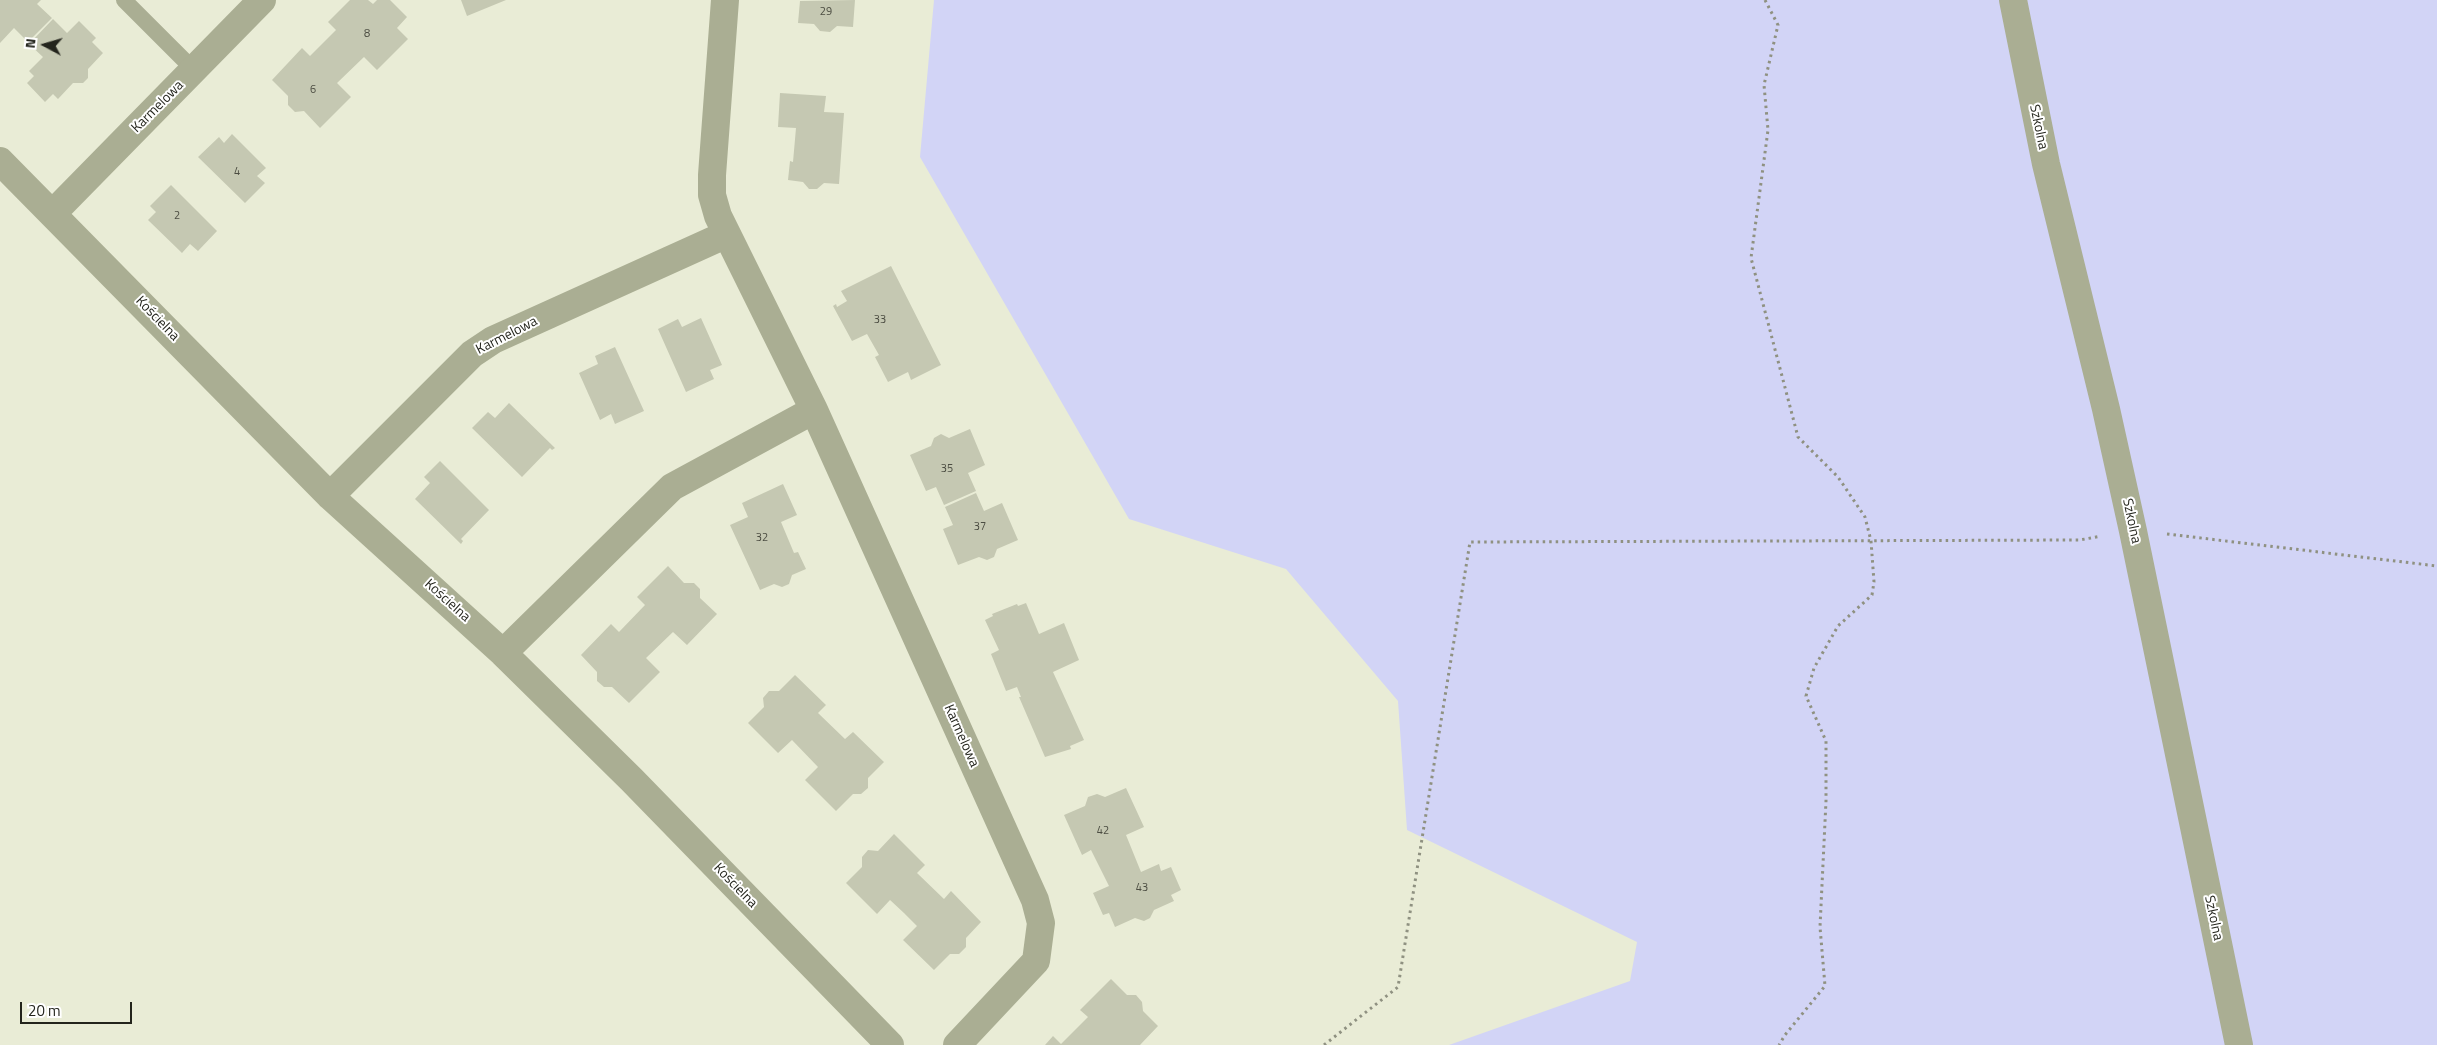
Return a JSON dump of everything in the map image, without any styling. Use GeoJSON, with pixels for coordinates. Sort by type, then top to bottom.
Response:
{"type":"FeatureCollection","features":[{"type":"Feature","properties":{"kind":"street","name":"Karmelowa"},"geometry":{"type":"LineString","coordinates":[[53,213],[262,0]]}},
{"type":"Feature","properties":{"kind":"street","name":"Karmelowa"},"geometry":{"type":"LineString","coordinates":[[725,0],[712,175],[712,195],[725,235],[814,410],[1035,900],[1041,923],[1036,961],[957,1045]]}},
{"type":"Feature","properties":{"kind":"street","name":"Szkolna"},"geometry":{"type":"LineString","coordinates":[[2013,0],[2046,164],[2133,530],[2239,1045]]}},
{"type":"Feature","properties":{"kind":"street","name":"Kościelna"},"geometry":{"type":"LineString","coordinates":[[0,161],[330,496],[503,653],[632,780],[890,1045]]}},
{"type":"Feature","properties":{"kind":"street","name":"Karmelowa"},"geometry":{"type":"LineString","coordinates":[[330,496],[479,349],[493,340],[725,235]]}},
{"type":"Feature","properties":{"kind":"street"},"geometry":{"type":"LineString","coordinates":[[503,653],[672,487],[814,410]]}},
{"type":"Feature","properties":{"kind":"lane"},"geometry":{"type":"LineString","coordinates":[[124,0],[194,70]]}},
{"type":"Feature","properties":{"kind":"path"},"geometry":{"type":"LineString","coordinates":[[1765,0],[1778,25],[1764,85],[1768,130],[1751,258],[1798,438],[1838,477],[1865,517],[1871,541],[1874,582],[1872,595],[1838,626],[1814,668],[1806,696],[1826,741],[1826,801],[1820,928],[1825,986],[1779,1045]]}},
{"type":"Feature","properties":{"kind":"path"},"geometry":{"type":"LineString","coordinates":[[2100,528],[2103,546]]}},
{"type":"Feature","properties":{"kind":"path"},"geometry":{"type":"LineString","coordinates":[[1324,1045],[1398,987],[1470,542],[2080,540],[2133,530],[2437,566]]}},
{"type":"Feature","properties":{"kind":"shaded area"},"geometry":{"type":"Polygon","coordinates":[[[934,0],[2437,0],[2437,1045],[1449,1045],[1630,981],[1637,942],[1407,830],[1398,701],[1286,569],[1129,519],[920,157],[934,0]]]}},
{"type":"Feature","properties":{"kind":"building"},"geometry":{"type":"Polygon","coordinates":[[[0,0],[41,0],[37,4],[52,18],[28,42],[14,28],[0,43],[0,0]]]}},
{"type":"Feature","properties":{"kind":"building"},"geometry":{"type":"Polygon","coordinates":[[[350,0],[368,0],[373,4],[377,0],[390,0],[407,17],[397,28],[408,39],[377,70],[364,57],[337,83],[351,97],[320,128],[304,111],[295,112],[288,105],[288,96],[272,80],[302,48],[310,56],[336,30],[328,22],[350,0]]]}},
{"type":"Feature","properties":{"kind":"building"},"geometry":{"type":"Polygon","coordinates":[[[461,0],[506,0],[467,16],[461,0]]]}},
{"type":"Feature","properties":{"kind":"building"},"geometry":{"type":"Polygon","coordinates":[[[855,0],[853,27],[837,26],[830,32],[820,31],[814,24],[798,23],[800,1],[855,0]]]}},
{"type":"Feature","properties":{"kind":"building"},"geometry":{"type":"Polygon","coordinates":[[[53,19],[67,33],[79,21],[96,38],[92,42],[103,53],[88,69],[88,78],[83,83],[73,83],[58,99],[53,94],[45,102],[27,83],[34,76],[29,71],[43,57],[29,44],[53,19]]]}},
{"type":"Feature","properties":{"kind":"building"},"geometry":{"type":"Polygon","coordinates":[[[780,93],[826,96],[824,112],[844,113],[839,184],[824,183],[817,189],[809,189],[803,182],[788,180],[790,161],[793,162],[796,128],[778,127],[780,93]]]}},
{"type":"Feature","properties":{"kind":"building"},"geometry":{"type":"Polygon","coordinates":[[[232,134],[266,168],[257,176],[265,183],[245,203],[198,157],[219,137],[224,143],[232,134]]]}},
{"type":"Feature","properties":{"kind":"building"},"geometry":{"type":"Polygon","coordinates":[[[171,185],[217,231],[198,251],[190,244],[182,253],[148,220],[156,212],[150,206],[171,185]]]}},
{"type":"Feature","properties":{"kind":"building"},"geometry":{"type":"Polygon","coordinates":[[[891,266],[941,365],[911,380],[908,372],[888,382],[875,357],[879,355],[867,334],[852,341],[833,306],[836,304],[837,307],[847,301],[841,291],[891,266]]]}},
{"type":"Feature","properties":{"kind":"building"},"geometry":{"type":"Polygon","coordinates":[[[701,318],[722,365],[710,370],[714,379],[686,392],[658,329],[678,319],[682,327],[701,318]]]}},
{"type":"Feature","properties":{"kind":"building"},"geometry":{"type":"Polygon","coordinates":[[[615,347],[644,411],[615,424],[611,414],[600,420],[579,373],[598,364],[595,356],[615,347]]]}},
{"type":"Feature","properties":{"kind":"building"},"geometry":{"type":"Polygon","coordinates":[[[509,403],[555,448],[552,450],[550,448],[522,477],[472,428],[488,412],[495,418],[509,403]]]}},
{"type":"Feature","properties":{"kind":"building"},"geometry":{"type":"Polygon","coordinates":[[[970,429],[985,465],[968,473],[976,491],[944,505],[936,487],[926,491],[910,455],[931,446],[934,438],[941,434],[949,438],[970,429]]]}},
{"type":"Feature","properties":{"kind":"building"},"geometry":{"type":"Polygon","coordinates":[[[440,461],[489,510],[461,539],[463,541],[461,544],[415,499],[430,483],[424,477],[440,461]]]}},
{"type":"Feature","properties":{"kind":"building"},"geometry":{"type":"Polygon","coordinates":[[[783,484],[797,515],[781,522],[794,553],[798,552],[806,569],[792,575],[789,584],[782,587],[774,584],[760,590],[730,525],[748,517],[742,503],[783,484]]]}},
{"type":"Feature","properties":{"kind":"building"},"geometry":{"type":"Polygon","coordinates":[[[976,493],[984,511],[1002,503],[1018,540],[997,549],[994,557],[987,560],[979,557],[958,565],[943,529],[953,525],[945,507],[976,493]]]}},
{"type":"Feature","properties":{"kind":"building"},"geometry":{"type":"Polygon","coordinates":[[[668,566],[684,583],[694,583],[700,589],[700,598],[717,614],[687,645],[673,632],[646,658],[660,672],[629,703],[612,687],[604,687],[597,681],[597,672],[581,655],[611,624],[619,632],[645,605],[637,597],[668,566]]]}},
{"type":"Feature","properties":{"kind":"building"},"geometry":{"type":"Polygon","coordinates":[[[1026,603],[1039,634],[1064,623],[1079,660],[1053,672],[1084,740],[1070,746],[1071,749],[1045,757],[1019,697],[1021,697],[1017,687],[1006,691],[991,654],[999,650],[985,620],[993,616],[992,614],[1017,604],[1018,606],[1026,603]]]}},
{"type":"Feature","properties":{"kind":"building"},"geometry":{"type":"Polygon","coordinates":[[[795,675],[826,705],[818,713],[845,739],[853,732],[884,762],[868,778],[868,788],[861,794],[853,794],[836,811],[805,780],[818,767],[792,740],[778,753],[748,723],[764,707],[763,698],[769,691],[779,691],[795,675]]]}},
{"type":"Feature","properties":{"kind":"building"},"geometry":{"type":"Polygon","coordinates":[[[1126,788],[1144,827],[1126,835],[1141,872],[1159,864],[1161,871],[1171,867],[1181,890],[1171,895],[1174,901],[1154,910],[1150,918],[1144,921],[1135,918],[1115,927],[1109,913],[1103,915],[1093,893],[1109,886],[1091,850],[1082,855],[1064,815],[1085,806],[1088,797],[1097,794],[1105,797],[1126,788]]]}},
{"type":"Feature","properties":{"kind":"building"},"geometry":{"type":"Polygon","coordinates":[[[894,834],[925,865],[917,873],[944,899],[951,891],[981,922],[966,938],[966,947],[959,954],[950,954],[934,970],[903,940],[917,926],[904,913],[890,900],[877,914],[846,883],[862,867],[862,857],[868,850],[878,851],[894,834]]]}},
{"type":"Feature","properties":{"kind":"building"},"geometry":{"type":"Polygon","coordinates":[[[1111,979],[1127,995],[1136,995],[1142,1002],[1143,1011],[1158,1026],[1140,1045],[1045,1045],[1053,1036],[1061,1044],[1088,1017],[1080,1010],[1111,979]]]}}]}
